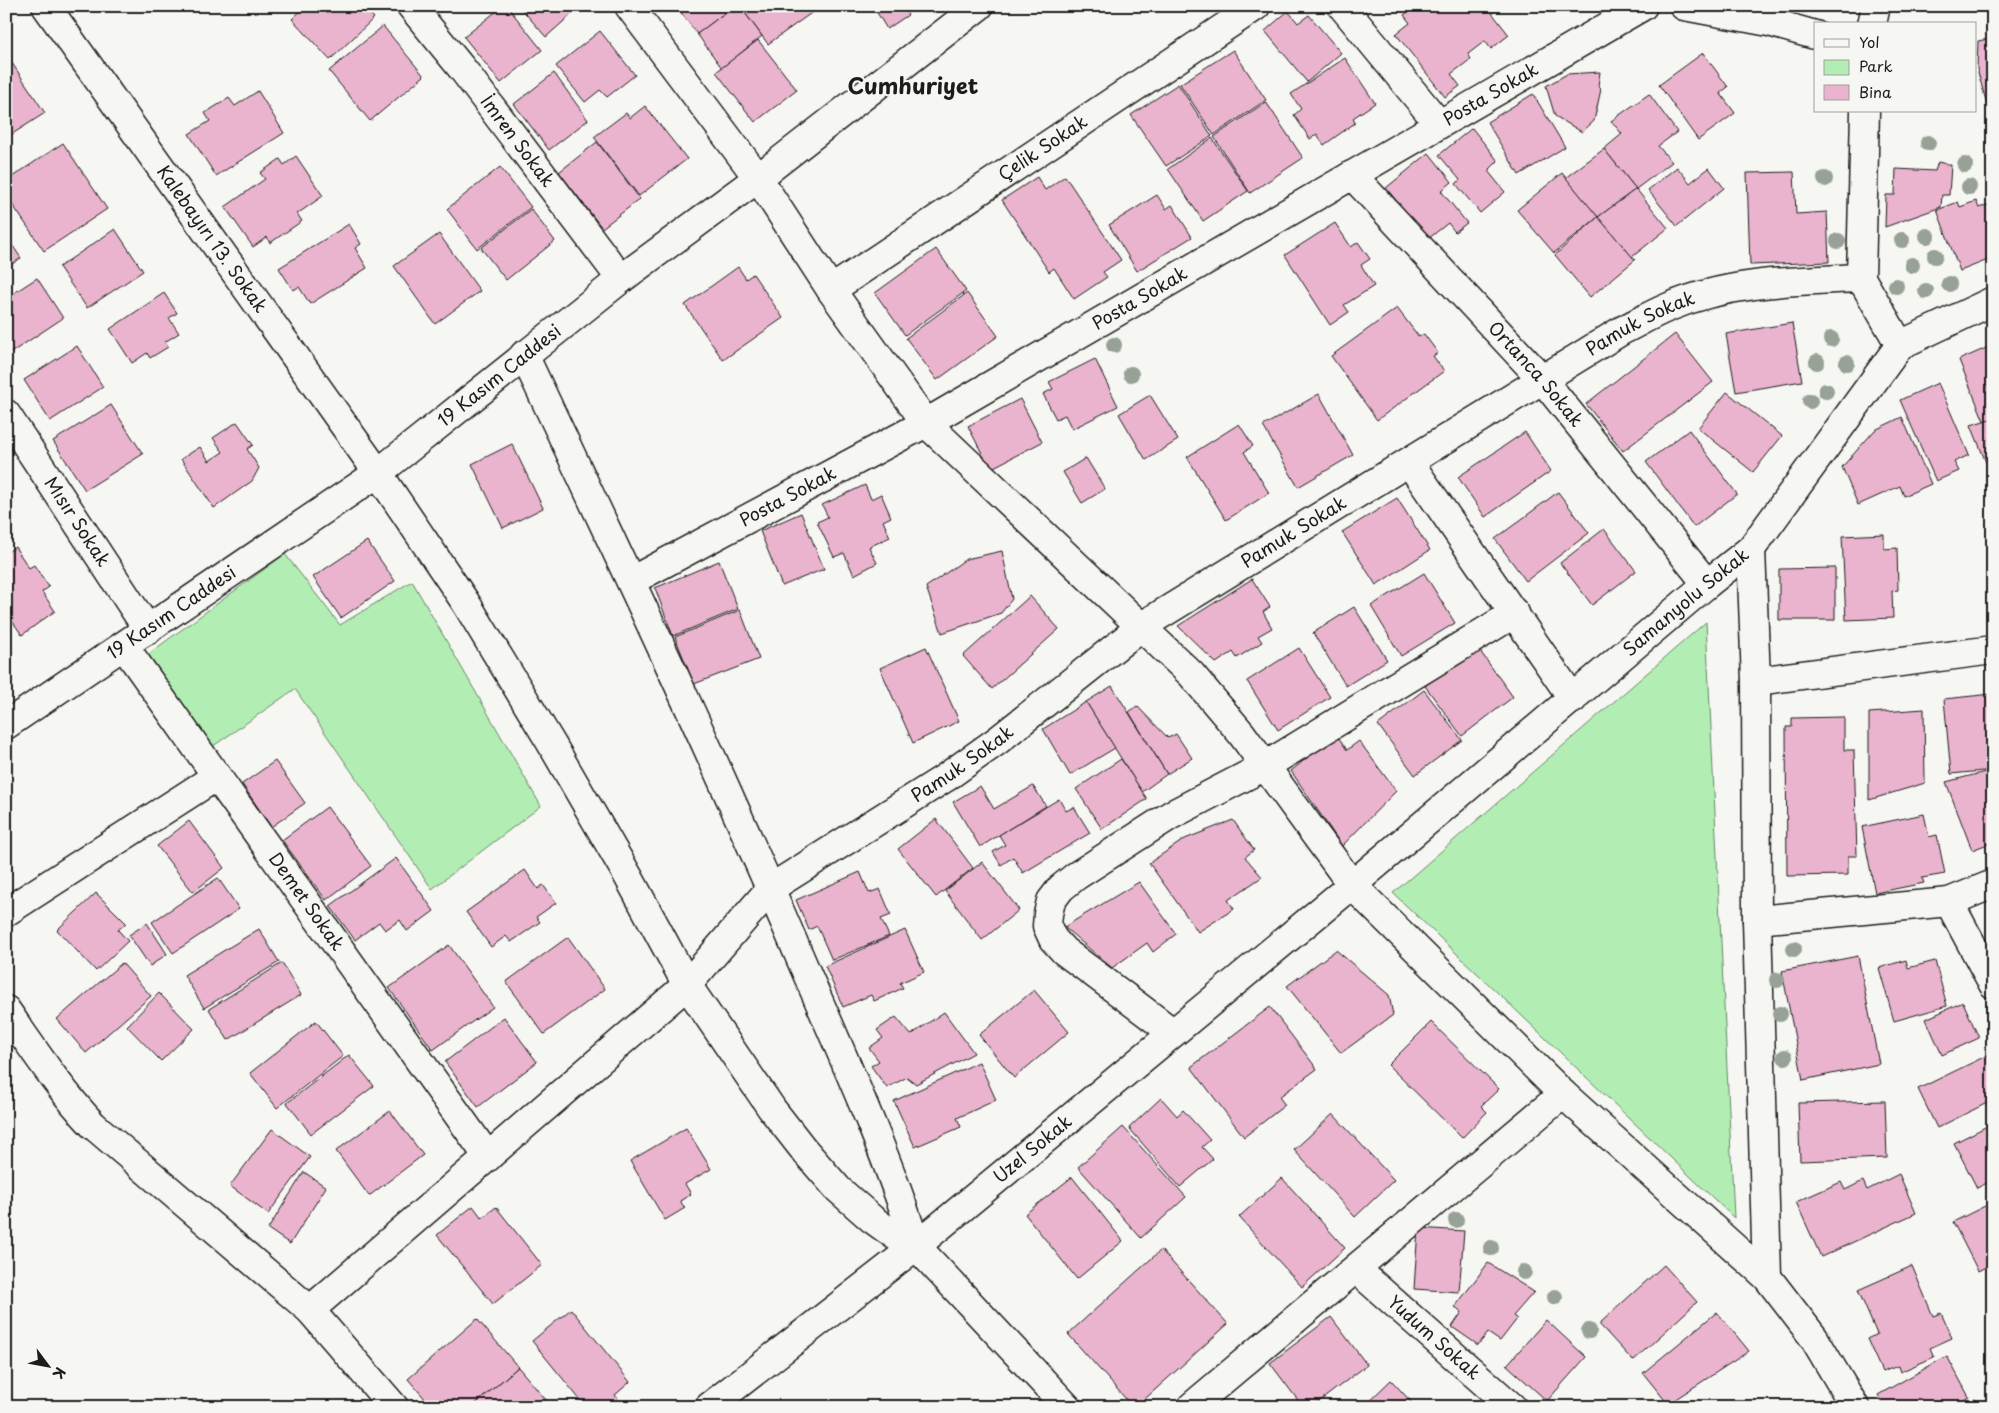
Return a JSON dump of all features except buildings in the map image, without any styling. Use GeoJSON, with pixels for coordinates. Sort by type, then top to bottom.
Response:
{"type":"FeatureCollection","features":[{"type":"Feature","properties":{"kind":"street","name":"Kalebayırı 13. Sokak"},"geometry":{"type":"LineString","coordinates":[[46,6],[378,473],[466,603],[551,742],[628,876],[687,985],[772,1110],[838,1189],[872,1219],[897,1237],[916,1246]]}},
{"type":"Feature","properties":{"kind":"street","name":"İmren Sokak"},"geometry":{"type":"LineString","coordinates":[[411,6],[475,86],[621,279]]}},
{"type":"Feature","properties":{"kind":"street"},"geometry":{"type":"LineString","coordinates":[[629,6],[758,178],[830,290],[926,423],[1142,626],[1211,695],[1352,885],[1563,1094],[1767,1277],[1814,1338],[1855,1407]]}},
{"type":"Feature","properties":{"kind":"street","name":"19 Kasım Caddesi"},"geometry":{"type":"LineString","coordinates":[[6,725],[378,473],[621,279],[758,178],[979,6]]}},
{"type":"Feature","properties":{"kind":"street","name":"Çelik Sokak"},"geometry":{"type":"LineString","coordinates":[[830,290],[1256,6]]}},
{"type":"Feature","properties":{"kind":"street"},"geometry":{"type":"LineString","coordinates":[[1342,6],[1439,124]]}},
{"type":"Feature","properties":{"kind":"street","name":"Posta Sokak"},"geometry":{"type":"LineString","coordinates":[[631,581],[926,423],[1643,6]]}},
{"type":"Feature","properties":{"kind":"street"},"geometry":{"type":"LineString","coordinates":[[1684,6],[1769,22],[1814,36]]}},
{"type":"Feature","properties":{"kind":"street"},"geometry":{"type":"LineString","coordinates":[[1872,22],[1876,6]]}},
{"type":"Feature","properties":{"kind":"street"},"geometry":{"type":"LineString","coordinates":[[1865,112],[1861,278],[1900,345]]}},
{"type":"Feature","properties":{"kind":"street","name":"Ortanca Sokak"},"geometry":{"type":"LineString","coordinates":[[1352,175],[1543,380],[1707,584]]}},
{"type":"Feature","properties":{"kind":"street","name":"Pamuk Sokak"},"geometry":{"type":"LineString","coordinates":[[310,1310],[687,985],[771,888],[945,778],[1044,706],[1142,626],[1621,332],[1668,307],[1713,292],[1761,283],[1861,278]]}},
{"type":"Feature","properties":{"kind":"street","name":"Samanyolu Sokak"},"geometry":{"type":"LineString","coordinates":[[1352,885],[1707,584],[1751,549],[1900,345],[1993,301]]}},
{"type":"Feature","properties":{"kind":"street"},"geometry":{"type":"LineString","coordinates":[[524,355],[631,581],[771,888],[870,1121],[900,1196],[916,1246],[1067,1407]]}},
{"type":"Feature","properties":{"kind":"street","name":"Mısır Sokak"},"geometry":{"type":"LineString","coordinates":[[6,414],[148,630]]}},
{"type":"Feature","properties":{"kind":"street"},"geometry":{"type":"LineString","coordinates":[[1409,462],[1573,699]]}},
{"type":"Feature","properties":{"kind":"street"},"geometry":{"type":"LineString","coordinates":[[1751,549],[1756,681],[1757,920],[1767,1277]]}},
{"type":"Feature","properties":{"kind":"street"},"geometry":{"type":"LineString","coordinates":[[1172,1032],[1064,951],[1053,939],[1047,926],[1048,914],[1051,901],[1061,888],[1076,876],[1171,815],[1265,766],[1515,613]]}},
{"type":"Feature","properties":{"kind":"street","name":"Demet Sokak"},"geometry":{"type":"LineString","coordinates":[[124,646],[488,1157]]}},
{"type":"Feature","properties":{"kind":"street"},"geometry":{"type":"LineString","coordinates":[[1756,681],[1993,650]]}},
{"type":"Feature","properties":{"kind":"street"},"geometry":{"type":"LineString","coordinates":[[6,912],[217,776]]}},
{"type":"Feature","properties":{"kind":"street"},"geometry":{"type":"LineString","coordinates":[[1757,920],[1949,902],[1993,884]]}},
{"type":"Feature","properties":{"kind":"street","name":"Uzel Sokak"},"geometry":{"type":"LineString","coordinates":[[709,1407],[916,1246],[1172,1032],[1352,885]]}},
{"type":"Feature","properties":{"kind":"street"},"geometry":{"type":"LineString","coordinates":[[1949,902],[1993,984]]}},
{"type":"Feature","properties":{"kind":"street"},"geometry":{"type":"LineString","coordinates":[[6,1010],[76,1108],[93,1125],[310,1310],[394,1407]]}},
{"type":"Feature","properties":{"kind":"street"},"geometry":{"type":"LineString","coordinates":[[1191,1407],[1563,1094]]}},
{"type":"Feature","properties":{"kind":"street","name":"Yudum Sokak"},"geometry":{"type":"LineString","coordinates":[[1356,1269],[1512,1407]]}},
{"type":"Feature","properties":{"kind":"green space"},"geometry":{"type":"Polygon","coordinates":[[[285,554],[340,625],[412,581],[541,806],[432,889],[295,689],[209,749],[147,655],[285,554]]]}},
{"type":"Feature","properties":{"kind":"green space"},"geometry":{"type":"Polygon","coordinates":[[[1706,622],[1734,1218],[1393,893],[1706,622]]]}},
{"type":"Feature","properties":{"kind":"district","name":"Cumhuriyet"},"geometry":{"type":"Point","coordinates":[913,86]}}]}
